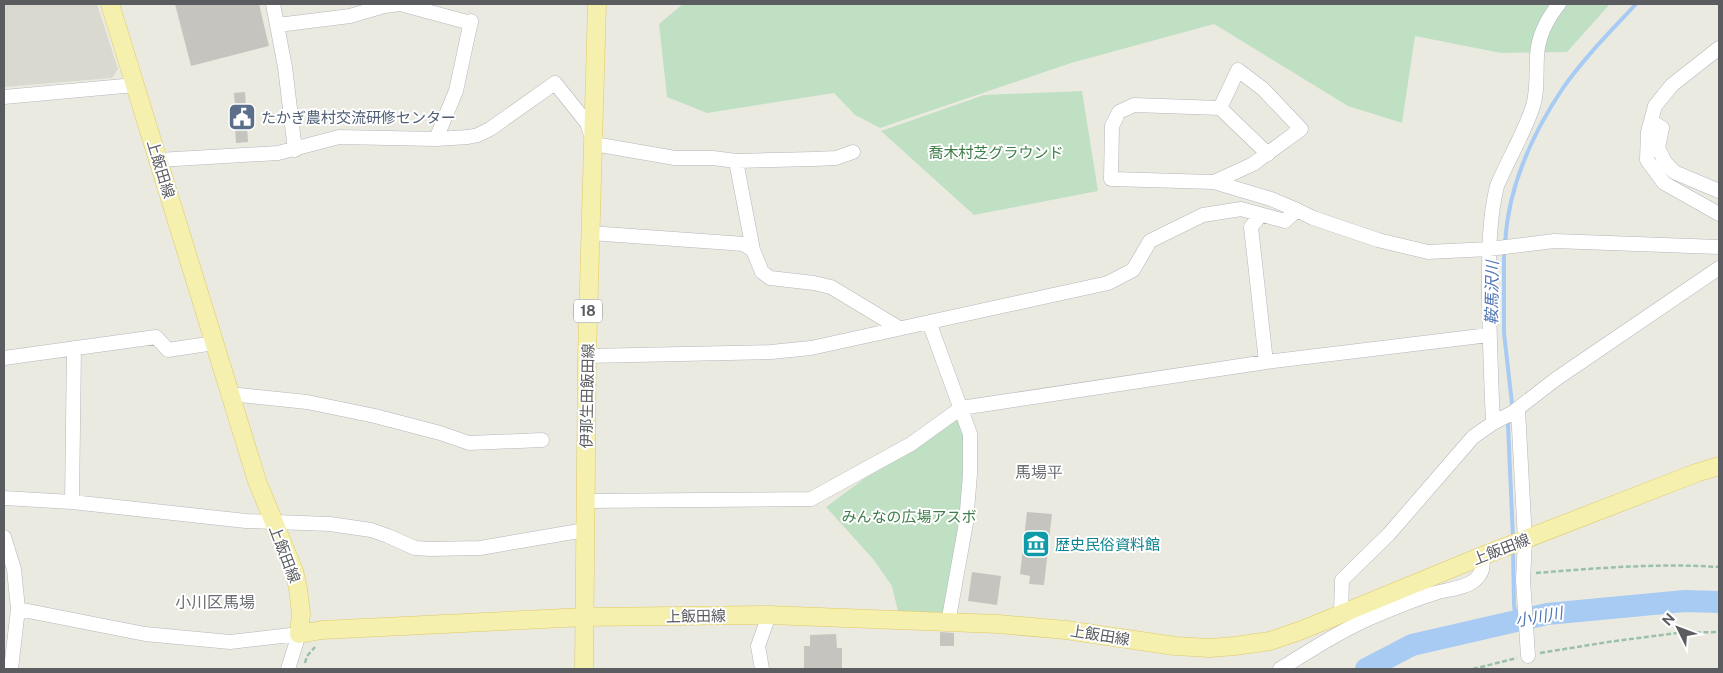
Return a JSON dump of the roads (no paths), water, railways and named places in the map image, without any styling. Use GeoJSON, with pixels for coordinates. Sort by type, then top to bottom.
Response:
{"type":"FeatureCollection","features":[{"type":"Feature","properties":{"kind":"main road","name":"上飯田線"},"geometry":{"type":"LineString","coordinates":[[110,4],[257,481],[294,571],[301,613],[299,634],[322,630],[584,618],[769,616],[998,624],[1066,630],[1175,646],[1210,648],[1234,646],[1270,641],[1302,630],[1488,554],[1696,473],[1719,466]]}},
{"type":"Feature","properties":{"kind":"main road","name":"伊那生田飯田線"},"geometry":{"type":"LineString","coordinates":[[584,669],[587,356],[597,4]]}},
{"type":"Feature","properties":{"kind":"street"},"geometry":{"type":"LineString","coordinates":[[273,4],[285,67],[294,150]]}},
{"type":"Feature","properties":{"kind":"street"},"geometry":{"type":"LineString","coordinates":[[278,25],[350,16],[384,6],[400,4],[471,22],[456,91],[436,139]]}},
{"type":"Feature","properties":{"kind":"street"},"geometry":{"type":"LineString","coordinates":[[1493,422],[1489,335],[1494,199],[1497,186],[1533,108],[1540,34],[1559,4]]}},
{"type":"Feature","properties":{"kind":"street"},"geometry":{"type":"LineString","coordinates":[[1719,48],[1672,85],[1655,106],[1648,132],[1647,160],[1664,183],[1719,214]]}},
{"type":"Feature","properties":{"kind":"street"},"geometry":{"type":"LineString","coordinates":[[1214,182],[1253,164],[1301,128],[1263,89],[1238,70],[1220,108]]}},
{"type":"Feature","properties":{"kind":"street"},"geometry":{"type":"LineString","coordinates":[[158,160],[278,154],[339,137],[436,139],[468,137],[478,135],[490,129],[555,83],[587,123],[594,144],[675,158],[713,158],[736,161],[814,160],[836,158],[853,152]]}},
{"type":"Feature","properties":{"kind":"street"},"geometry":{"type":"LineString","coordinates":[[4,97],[135,85]]}},
{"type":"Feature","properties":{"kind":"street"},"geometry":{"type":"LineString","coordinates":[[1268,154],[1220,108],[1134,105],[1120,112],[1112,126],[1111,179],[1214,182],[1271,199],[1313,218],[1378,240],[1428,252],[1512,247],[1554,241],[1719,247]]}},
{"type":"Feature","properties":{"kind":"street"},"geometry":{"type":"LineString","coordinates":[[1651,121],[1662,128],[1658,148],[1665,162],[1674,172],[1719,191]]}},
{"type":"Feature","properties":{"kind":"street"},"geometry":{"type":"LineString","coordinates":[[736,161],[753,250],[762,272],[770,278],[814,282],[831,287],[899,328]]}},
{"type":"Feature","properties":{"kind":"street"},"geometry":{"type":"LineString","coordinates":[[587,356],[771,352],[811,348],[1108,283],[1133,270],[1150,241],[1203,215],[1241,209],[1260,216],[1285,221],[1297,210]]}},
{"type":"Feature","properties":{"kind":"street"},"geometry":{"type":"LineString","coordinates":[[1260,216],[1252,227],[1266,362]]}},
{"type":"Feature","properties":{"kind":"street"},"geometry":{"type":"LineString","coordinates":[[590,233],[743,244],[753,250]]}},
{"type":"Feature","properties":{"kind":"street"},"geometry":{"type":"LineString","coordinates":[[1341,613],[1342,580],[1389,534],[1473,437],[1493,422],[1518,409],[1556,379],[1719,268]]}},
{"type":"Feature","properties":{"kind":"street"},"geometry":{"type":"LineString","coordinates":[[929,322],[970,434],[970,474],[966,523],[948,623]]}},
{"type":"Feature","properties":{"kind":"street"},"geometry":{"type":"LineString","coordinates":[[585,501],[811,498],[911,444],[961,408],[1266,362],[1489,335]]}},
{"type":"Feature","properties":{"kind":"street"},"geometry":{"type":"LineString","coordinates":[[4,358],[156,337],[168,350],[214,343]]}},
{"type":"Feature","properties":{"kind":"street"},"geometry":{"type":"LineString","coordinates":[[72,502],[74,348]]}},
{"type":"Feature","properties":{"kind":"street"},"geometry":{"type":"LineString","coordinates":[[230,394],[317,404],[375,416],[440,433],[468,443],[542,440]]}},
{"type":"Feature","properties":{"kind":"street"},"geometry":{"type":"LineString","coordinates":[[1518,409],[1523,577],[1528,652]]}},
{"type":"Feature","properties":{"kind":"street"},"geometry":{"type":"LineString","coordinates":[[4,498],[72,502],[246,521],[330,524],[370,530],[415,548],[430,549],[480,548],[585,530]]}},
{"type":"Feature","properties":{"kind":"street"},"geometry":{"type":"LineString","coordinates":[[4,537],[14,569],[18,609],[11,669]]}},
{"type":"Feature","properties":{"kind":"street"},"geometry":{"type":"LineString","coordinates":[[1280,669],[1335,636],[1375,616],[1434,593],[1470,584],[1481,572],[1488,554]]}},
{"type":"Feature","properties":{"kind":"street"},"geometry":{"type":"LineString","coordinates":[[18,609],[145,634],[230,642],[299,634],[288,669]]}},
{"type":"Feature","properties":{"kind":"street"},"geometry":{"type":"LineString","coordinates":[[762,669],[758,646],[769,616]]}},
{"type":"Feature","properties":{"kind":"waterway","name":"鞍馬沢川"},"geometry":{"type":"LineString","coordinates":[[1505,244],[1507,223],[1516,182],[1541,124],[1571,77],[1636,4]]}},
{"type":"Feature","properties":{"kind":"waterway","name":"鞍馬沢川"},"geometry":{"type":"LineString","coordinates":[[1504,251],[1504,333],[1511,409]]}},
{"type":"Feature","properties":{"kind":"waterway","name":"鞍馬沢川"},"geometry":{"type":"LineString","coordinates":[[1509,418],[1513,538]]}},
{"type":"Feature","properties":{"kind":"waterway","name":"鞍馬沢川"},"geometry":{"type":"LineString","coordinates":[[1513,550],[1516,621]]}},
{"type":"Feature","properties":{"kind":"waterway","name":"小川川"},"geometry":{"type":"LineString","coordinates":[[1366,669],[1412,645],[1547,614],[1685,601],[1719,602]]}},
{"type":"Feature","properties":{"kind":"place","name":"たかぎ農村交流研修センター"},"geometry":{"type":"Point","coordinates":[242,117]}},
{"type":"Feature","properties":{"kind":"place","name":"歴史民俗資料館"},"geometry":{"type":"Point","coordinates":[1036,544]}},
{"type":"Feature","properties":{"kind":"district","name":"馬場平"},"geometry":{"type":"Point","coordinates":[1039,472]}},
{"type":"Feature","properties":{"kind":"district","name":"小川区馬場"},"geometry":{"type":"Point","coordinates":[215,602]}},
{"type":"Feature","properties":{"kind":"park label","name":"喬木村芝グラウンド"},"geometry":{"type":"Point","coordinates":[996,152]}},
{"type":"Feature","properties":{"kind":"park label","name":"みんなの広場アスボ"},"geometry":{"type":"Point","coordinates":[909,516]}}]}
